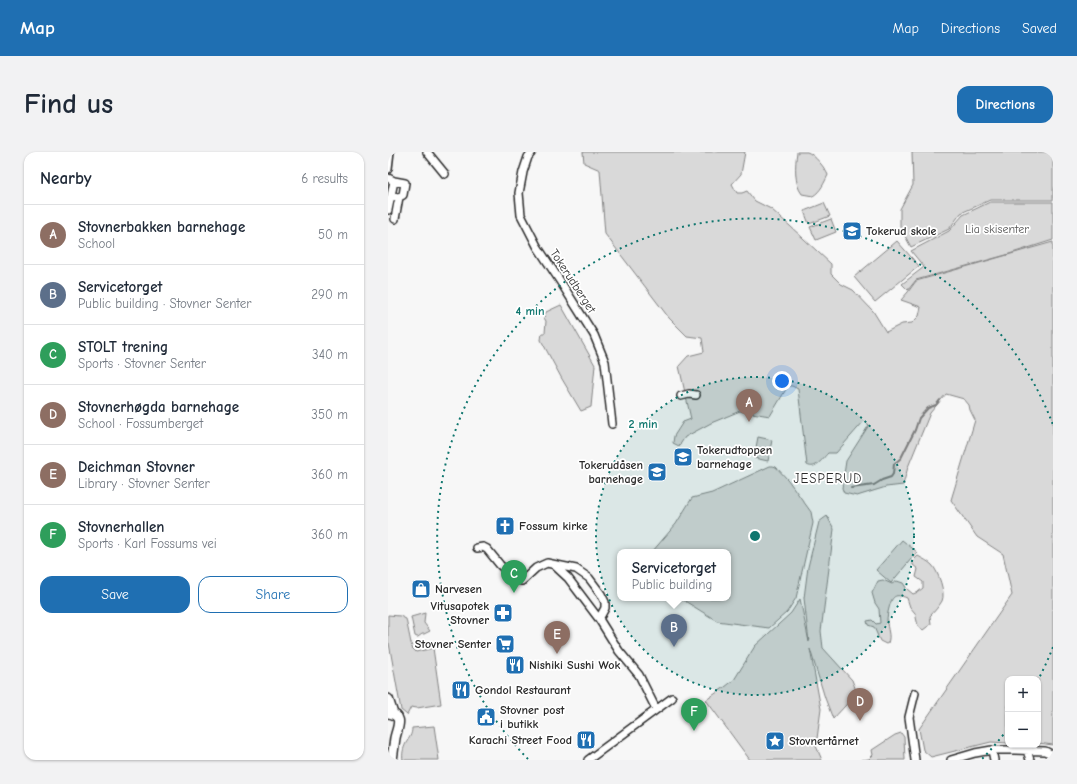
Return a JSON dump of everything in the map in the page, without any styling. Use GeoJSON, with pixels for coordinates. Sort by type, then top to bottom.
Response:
{"type":"FeatureCollection","features":[{"type":"Feature","properties":{"kind":"street"},"geometry":{"type":"LineString","coordinates":[[388,169],[390,152]]}},
{"type":"Feature","properties":{"kind":"street"},"geometry":{"type":"LineString","coordinates":[[427,152],[445,174]]}},
{"type":"Feature","properties":{"kind":"street","name":"Tokerudberget"},"geometry":{"type":"LineString","coordinates":[[532,152],[528,157],[523,172],[519,193],[522,215],[537,246],[594,335],[605,362],[612,424]]}},
{"type":"Feature","properties":{"kind":"street"},"geometry":{"type":"LineString","coordinates":[[395,196],[403,195],[405,183],[391,180],[395,196],[395,219]]}},
{"type":"Feature","properties":{"kind":"street"},"geometry":{"type":"LineString","coordinates":[[388,210],[395,196]]}},
{"type":"Feature","properties":{"kind":"street"},"geometry":{"type":"LineString","coordinates":[[681,396],[689,394],[696,395]]}},
{"type":"Feature","properties":{"kind":"street"},"geometry":{"type":"LineString","coordinates":[[477,548],[483,547],[487,549],[500,565],[514,578],[522,581],[536,568],[547,563],[576,569],[589,578],[605,602],[605,608],[599,619]]}},
{"type":"Feature","properties":{"kind":"street"},"geometry":{"type":"LineString","coordinates":[[553,564],[568,578],[599,619],[619,651],[639,675],[656,709]]}},
{"type":"Feature","properties":{"kind":"street"},"geometry":{"type":"LineString","coordinates":[[915,693],[909,717],[909,726],[915,760]]}},
{"type":"Feature","properties":{"kind":"street"},"geometry":{"type":"LineString","coordinates":[[588,760],[672,698]]}},
{"type":"Feature","properties":{"kind":"street"},"geometry":{"type":"LineString","coordinates":[[388,699],[391,714],[397,717],[399,721],[392,760]]}},
{"type":"Feature","properties":{"kind":"street"},"geometry":{"type":"LineString","coordinates":[[388,735],[397,731]]}},
{"type":"Feature","properties":{"kind":"street"},"geometry":{"type":"LineString","coordinates":[[992,750],[994,760]]}},
{"type":"Feature","properties":{"kind":"street"},"geometry":{"type":"LineString","coordinates":[[951,760],[992,750],[1045,751],[1053,755]]}},
{"type":"Feature","properties":{"kind":"street"},"geometry":{"type":"LineString","coordinates":[[1027,750],[1030,760]]}},
{"type":"Feature","properties":{"kind":"street"},"geometry":{"type":"LineString","coordinates":[[388,752],[392,760]]}},
{"type":"Feature","properties":{"kind":"green space"},"geometry":{"type":"Polygon","coordinates":[[[583,152],[745,152],[741,174],[732,184],[737,193],[747,191],[755,201],[771,209],[831,264],[831,274],[841,284],[853,290],[873,311],[886,332],[902,324],[912,323],[919,316],[921,307],[901,300],[916,281],[1053,242],[1053,745],[1041,743],[1041,676],[1005,676],[1005,743],[991,742],[931,757],[923,750],[919,729],[1012,595],[1003,554],[977,537],[951,500],[975,420],[969,405],[964,399],[946,394],[930,413],[908,467],[903,485],[886,487],[857,496],[844,493],[842,488],[846,461],[869,425],[864,421],[836,453],[828,453],[816,465],[807,465],[798,389],[792,386],[788,386],[770,416],[740,411],[711,423],[685,437],[679,446],[673,443],[674,436],[683,422],[691,419],[679,366],[688,356],[704,352],[702,338],[687,336],[669,318],[605,234],[600,170],[584,163],[583,152]]]}},
{"type":"Feature","properties":{"kind":"green space"},"geometry":{"type":"Polygon","coordinates":[[[797,152],[807,152],[813,155],[828,175],[824,184],[813,196],[802,194],[799,190],[796,180],[797,152]]]}},
{"type":"Feature","properties":{"kind":"green space"},"geometry":{"type":"Polygon","coordinates":[[[912,152],[1053,152],[1053,200],[990,200],[961,213],[949,229],[911,247],[900,227],[900,209],[913,185],[912,152]]]}},
{"type":"Feature","properties":{"kind":"green space","name":"Lia skisenter"},"geometry":{"type":"Polygon","coordinates":[[[990,202],[1053,202],[1053,240],[1006,255],[916,280],[908,290],[902,284],[924,267],[911,251],[949,231],[963,215],[990,202]]]}},
{"type":"Feature","properties":{"kind":"green space"},"geometry":{"type":"Polygon","coordinates":[[[824,203],[830,216],[809,224],[804,211],[824,203]]]}},
{"type":"Feature","properties":{"kind":"green space"},"geometry":{"type":"Polygon","coordinates":[[[831,219],[836,232],[816,240],[810,227],[831,219]]]}},
{"type":"Feature","properties":{"kind":"green space"},"geometry":{"type":"Polygon","coordinates":[[[897,241],[919,266],[875,302],[854,277],[897,241]]]}},
{"type":"Feature","properties":{"kind":"green space"},"geometry":{"type":"Polygon","coordinates":[[[561,305],[595,365],[591,407],[581,411],[541,340],[542,333],[545,333],[546,321],[544,318],[546,312],[561,305]]]}},
{"type":"Feature","properties":{"kind":"green space"},"geometry":{"type":"Polygon","coordinates":[[[758,437],[772,440],[768,461],[754,458],[758,437]]]}},
{"type":"Feature","properties":{"kind":"green space"},"geometry":{"type":"Polygon","coordinates":[[[770,466],[773,466],[776,467],[788,480],[811,512],[813,523],[796,598],[787,612],[769,628],[717,621],[685,601],[731,601],[731,549],[655,549],[676,524],[692,498],[712,493],[770,466]]]}},
{"type":"Feature","properties":{"kind":"green space"},"geometry":{"type":"Polygon","coordinates":[[[827,516],[834,529],[821,631],[823,648],[852,680],[857,693],[833,719],[810,649],[821,709],[816,746],[822,760],[750,760],[706,700],[734,680],[755,646],[791,613],[800,599],[809,642],[804,598],[808,567],[819,522],[827,516]]]}},
{"type":"Feature","properties":{"kind":"green space"},"geometry":{"type":"Polygon","coordinates":[[[902,540],[917,552],[891,583],[876,570],[902,540]]]}},
{"type":"Feature","properties":{"kind":"green space"},"geometry":{"type":"Polygon","coordinates":[[[918,556],[927,561],[937,572],[943,593],[942,601],[930,616],[931,624],[923,630],[918,626],[915,613],[910,607],[907,598],[897,596],[893,598],[887,619],[889,637],[888,643],[886,644],[880,641],[874,627],[868,625],[867,621],[872,620],[876,624],[880,623],[879,609],[875,603],[872,593],[878,581],[883,580],[892,584],[897,581],[903,583],[913,594],[923,588],[923,582],[916,577],[918,569],[913,565],[913,561],[918,556]]]}},
{"type":"Feature","properties":{"kind":"green space"},"geometry":{"type":"Polygon","coordinates":[[[425,613],[424,623],[430,631],[417,637],[415,636],[411,617],[425,613]]]}},
{"type":"Feature","properties":{"kind":"green space"},"geometry":{"type":"Polygon","coordinates":[[[388,615],[400,616],[406,619],[412,648],[416,652],[433,648],[441,704],[417,708],[411,707],[407,715],[401,710],[388,643],[388,615]]]}},
{"type":"Feature","properties":{"kind":"green space"},"geometry":{"type":"Polygon","coordinates":[[[434,726],[439,760],[403,760],[403,749],[411,735],[412,728],[434,726]]]}},
{"type":"Feature","properties":{"kind":"green space"},"geometry":{"type":"Polygon","coordinates":[[[901,733],[904,737],[905,760],[862,760],[869,759],[873,755],[872,750],[895,735],[901,733]]]}},
{"type":"Feature","properties":{"kind":"waterway"},"geometry":{"type":"LineString","coordinates":[[851,488],[874,485],[891,477],[893,474],[894,464],[901,458],[915,430],[919,418],[928,408],[936,405],[940,400]]}},
{"type":"Feature","properties":{"kind":"place","name":"Tokerud skole"},"geometry":{"type":"Point","coordinates":[852,231]}},
{"type":"Feature","properties":{"kind":"place","name":"Stovnerbakken barnehage"},"geometry":{"type":"Point","coordinates":[749,422]}},
{"type":"Feature","properties":{"kind":"place","name":"Tokerudtoppen barnehage"},"geometry":{"type":"Point","coordinates":[683,457]}},
{"type":"Feature","properties":{"kind":"place","name":"Tokerudåsen barnehage"},"geometry":{"type":"Point","coordinates":[657,472]}},
{"type":"Feature","properties":{"kind":"place","name":"Fossum kirke"},"geometry":{"type":"Point","coordinates":[505,526]}},
{"type":"Feature","properties":{"kind":"place","name":"Narvesen"},"geometry":{"type":"Point","coordinates":[421,589]}},
{"type":"Feature","properties":{"kind":"place","name":"STOLT trening"},"geometry":{"type":"Point","coordinates":[514,593]}},
{"type":"Feature","properties":{"kind":"place","name":"Vitusapotek Stovner"},"geometry":{"type":"Point","coordinates":[503,613]}},
{"type":"Feature","properties":{"kind":"place","name":"Stovner Senter"},"geometry":{"type":"Point","coordinates":[505,644]}},
{"type":"Feature","properties":{"kind":"place","name":"Servicetorget"},"geometry":{"type":"Point","coordinates":[674,647]}},
{"type":"Feature","properties":{"kind":"place","name":"Deichman Stovner"},"geometry":{"type":"Point","coordinates":[557,654]}},
{"type":"Feature","properties":{"kind":"place","name":"Nishiki Sushi Wok"},"geometry":{"type":"Point","coordinates":[515,665]}},
{"type":"Feature","properties":{"kind":"place","name":"Gondol Restaurant"},"geometry":{"type":"Point","coordinates":[461,690]}},
{"type":"Feature","properties":{"kind":"place","name":"Stovner post i butikk"},"geometry":{"type":"Point","coordinates":[486,717]}},
{"type":"Feature","properties":{"kind":"place","name":"Stovnerhøgda barnehage"},"geometry":{"type":"Point","coordinates":[860,721]}},
{"type":"Feature","properties":{"kind":"place","name":"Stovnerhallen"},"geometry":{"type":"Point","coordinates":[694,731]}},
{"type":"Feature","properties":{"kind":"place","name":"Karachi Street Food"},"geometry":{"type":"Point","coordinates":[586,740]}},
{"type":"Feature","properties":{"kind":"place","name":"Stovnertårnet"},"geometry":{"type":"Point","coordinates":[775,741]}},
{"type":"Feature","properties":{"kind":"district","name":"JESPERUD"},"geometry":{"type":"Point","coordinates":[828,478]}}]}
